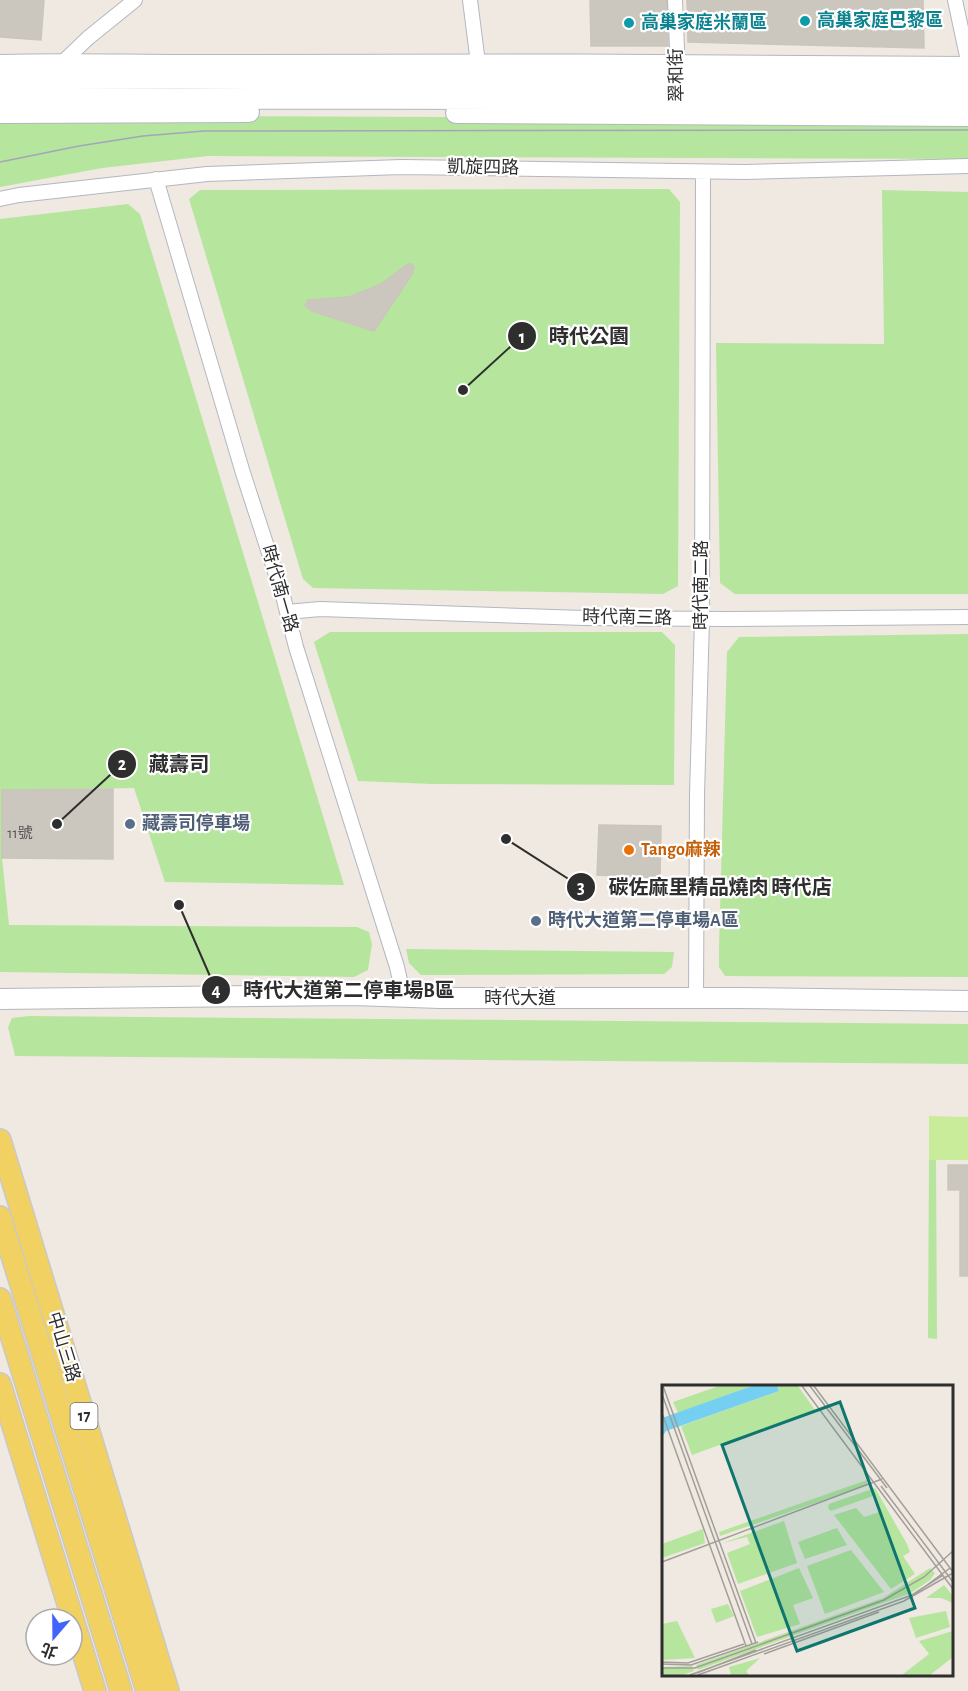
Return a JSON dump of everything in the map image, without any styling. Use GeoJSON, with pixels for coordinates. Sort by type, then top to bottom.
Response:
{"type":"FeatureCollection","features":[{"type":"Feature","properties":{"kind":"main road","name":"中山三路"},"geometry":{"type":"LineString","coordinates":[[0,1140],[168,1691]]}},
{"type":"Feature","properties":{"kind":"main road","name":"中山三路"},"geometry":{"type":"LineString","coordinates":[[0,1217],[147,1691]]}},
{"type":"Feature","properties":{"kind":"main road"},"geometry":{"type":"LineString","coordinates":[[0,1299],[121,1691]]}},
{"type":"Feature","properties":{"kind":"main road"},"geometry":{"type":"LineString","coordinates":[[0,1384],[95,1691]]}},
{"type":"Feature","properties":{"kind":"street"},"geometry":{"type":"LineString","coordinates":[[62,63],[88,38],[135,0]]}},
{"type":"Feature","properties":{"kind":"street"},"geometry":{"type":"LineString","coordinates":[[470,0],[478,63]]}},
{"type":"Feature","properties":{"kind":"street","name":"翠和街"},"geometry":{"type":"LineString","coordinates":[[675,0],[678,90]]}},
{"type":"Feature","properties":{"kind":"street"},"geometry":{"type":"LineString","coordinates":[[955,0],[968,61]]}},
{"type":"Feature","properties":{"kind":"street"},"geometry":{"type":"LineString","coordinates":[[0,65],[478,63],[678,90],[968,116]]}},
{"type":"Feature","properties":{"kind":"street"},"geometry":{"type":"LineString","coordinates":[[0,113],[291,111],[678,90],[968,66]]}},
{"type":"Feature","properties":{"kind":"street"},"geometry":{"type":"LineString","coordinates":[[0,81],[64,78],[179,78],[678,90],[968,100]]}},
{"type":"Feature","properties":{"kind":"street"},"geometry":{"type":"LineString","coordinates":[[0,100],[678,90],[968,83]]}},
{"type":"Feature","properties":{"kind":"street","name":"凱旋四路"},"geometry":{"type":"LineString","coordinates":[[0,199],[207,174],[401,167],[745,172],[968,165]]}},
{"type":"Feature","properties":{"kind":"street","name":"時代南二路"},"geometry":{"type":"LineString","coordinates":[[696,999],[697,795],[702,619],[703,172]]}},
{"type":"Feature","properties":{"kind":"street","name":"時代南一路"},"geometry":{"type":"LineString","coordinates":[[156,179],[243,472],[283,596],[299,658],[397,967],[404,998]]}},
{"type":"Feature","properties":{"kind":"street","name":"時代南三路"},"geometry":{"type":"LineString","coordinates":[[287,612],[320,609],[584,618],[702,619],[968,617]]}},
{"type":"Feature","properties":{"kind":"street","name":"時代大道"},"geometry":{"type":"LineString","coordinates":[[0,999],[341,995],[404,998],[968,1001]]}},
{"type":"Feature","properties":{"kind":"green space"},"geometry":{"type":"Polygon","coordinates":[[[202,116],[968,119],[968,159],[208,156],[102,168],[0,187],[0,119],[202,116]]]}},
{"type":"Feature","properties":{"kind":"green space"},"geometry":{"type":"Polygon","coordinates":[[[669,189],[680,202],[678,586],[663,594],[313,588],[303,579],[189,199],[200,190],[669,189]]]}},
{"type":"Feature","properties":{"kind":"green space"},"geometry":{"type":"Polygon","coordinates":[[[882,190],[968,192],[968,594],[735,594],[720,583],[716,343],[884,344],[882,190]]]}},
{"type":"Feature","properties":{"kind":"green space"},"geometry":{"type":"Polygon","coordinates":[[[128,204],[140,214],[344,885],[165,882],[134,788],[2,790],[2,858],[9,925],[357,927],[369,932],[372,944],[368,970],[354,977],[0,972],[0,219],[128,204]]]}},
{"type":"Feature","properties":{"kind":"green space"},"geometry":{"type":"Polygon","coordinates":[[[330,632],[662,632],[675,645],[674,785],[432,784],[358,781],[314,642],[330,632]]]}},
{"type":"Feature","properties":{"kind":"green space"},"geometry":{"type":"Polygon","coordinates":[[[968,634],[968,977],[725,976],[719,967],[719,949],[727,652],[739,637],[968,634]]]}},
{"type":"Feature","properties":{"kind":"green space"},"geometry":{"type":"Polygon","coordinates":[[[406,949],[674,952],[672,967],[664,974],[421,975],[409,963],[406,949]]]}},
{"type":"Feature","properties":{"kind":"green space"},"geometry":{"type":"Polygon","coordinates":[[[29,1016],[968,1024],[968,1064],[15,1056],[8,1027],[12,1018],[29,1016]]]}},
{"type":"Feature","properties":{"kind":"green space"},"geometry":{"type":"Polygon","coordinates":[[[929,1116],[968,1117],[968,1160],[929,1160],[929,1116]]]}},
{"type":"Feature","properties":{"kind":"green space"},"geometry":{"type":"Polygon","coordinates":[[[929,1160],[936,1160],[937,1339],[928,1338],[929,1160]]]}},
{"type":"Feature","properties":{"kind":"building"},"geometry":{"type":"Polygon","coordinates":[[[0,0],[44,0],[41,40],[0,37],[0,0]]]}},
{"type":"Feature","properties":{"kind":"building","name":"高巢家庭米蘭區"},"geometry":{"type":"Polygon","coordinates":[[[590,0],[667,0],[668,46],[591,46],[590,0]]]}},
{"type":"Feature","properties":{"kind":"building","name":"高巢家庭巴黎區"},"geometry":{"type":"Polygon","coordinates":[[[687,0],[923,0],[924,48],[688,42],[687,0]]]}},
{"type":"Feature","properties":{"kind":"building"},"geometry":{"type":"Polygon","coordinates":[[[408,264],[412,264],[414,268],[411,276],[374,331],[312,311],[305,305],[308,300],[349,297],[381,284],[408,264]]]}},
{"type":"Feature","properties":{"kind":"building"},"geometry":{"type":"Polygon","coordinates":[[[113,789],[113,859],[2,858],[2,790],[113,789]]]}},
{"type":"Feature","properties":{"kind":"building","name":"Tango麻辣"},"geometry":{"type":"Polygon","coordinates":[[[599,825],[661,826],[660,878],[597,875],[599,825]]]}},
{"type":"Feature","properties":{"kind":"building"},"geometry":{"type":"Polygon","coordinates":[[[948,1165],[968,1165],[968,1276],[960,1276],[960,1190],[948,1190],[948,1165]]]}},
{"type":"Feature","properties":{"kind":"tram line"},"geometry":{"type":"LineString","coordinates":[[0,162],[143,136],[204,131],[968,130]]}},
{"type":"Feature","properties":{"kind":"place","name":"高巢家庭巴黎區"},"geometry":{"type":"Point","coordinates":[805,21]}},
{"type":"Feature","properties":{"kind":"place","name":"高巢家庭米蘭區"},"geometry":{"type":"Point","coordinates":[629,23]}},
{"type":"Feature","properties":{"kind":"place","name":"時代公園"},"geometry":{"type":"Point","coordinates":[463,390]}},
{"type":"Feature","properties":{"kind":"place","name":"藏壽司"},"geometry":{"type":"Point","coordinates":[57,824]}},
{"type":"Feature","properties":{"kind":"place","name":"藏壽司停車場"},"geometry":{"type":"Point","coordinates":[130,824]}},
{"type":"Feature","properties":{"kind":"place","name":"碳佐麻里精品燒肉 時代店"},"geometry":{"type":"Point","coordinates":[506,839]}},
{"type":"Feature","properties":{"kind":"place","name":"Tango麻辣"},"geometry":{"type":"Point","coordinates":[629,850]}},
{"type":"Feature","properties":{"kind":"place","name":"時代大道第二停車場B區"},"geometry":{"type":"Point","coordinates":[179,905]}},
{"type":"Feature","properties":{"kind":"place","name":"時代大道第二停車場A區"},"geometry":{"type":"Point","coordinates":[536,921]}}]}
